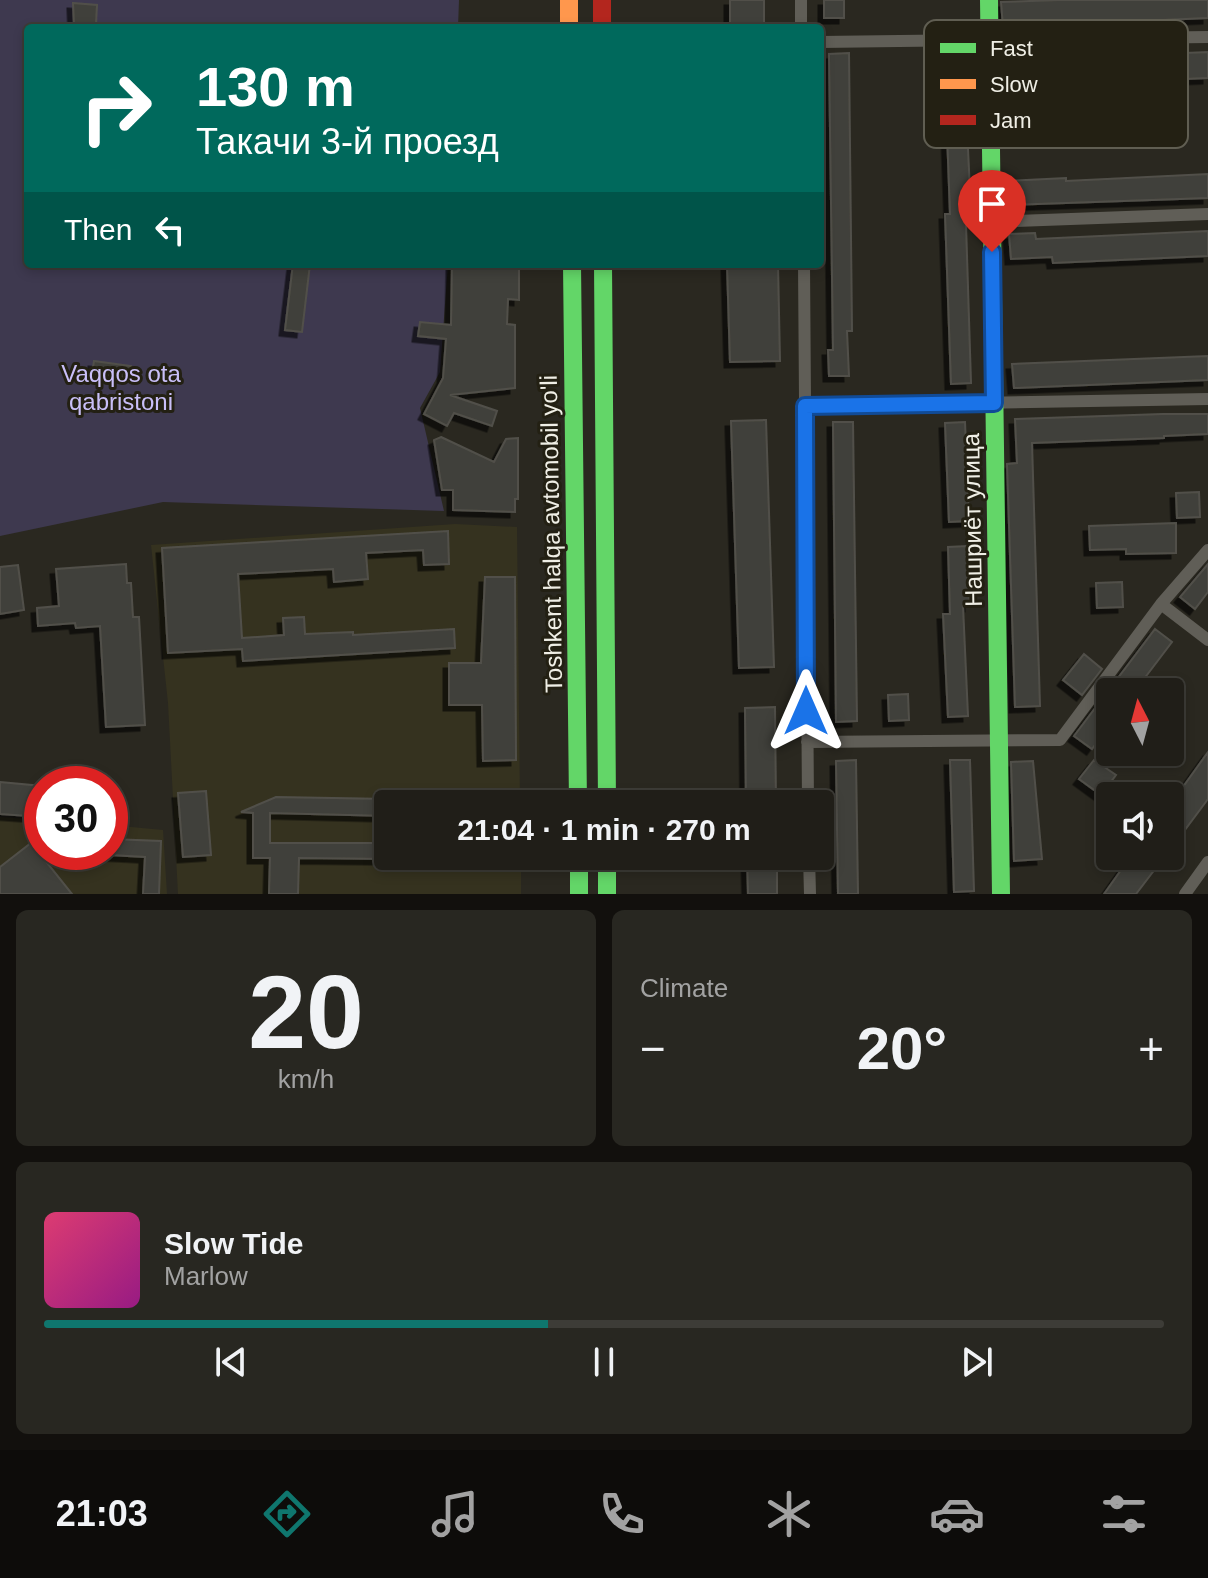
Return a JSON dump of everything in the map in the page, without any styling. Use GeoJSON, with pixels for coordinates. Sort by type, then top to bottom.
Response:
{"type":"FeatureCollection","features":[{"type":"Feature","properties":{"kind":"main road"},"geometry":{"type":"LineString","coordinates":[[569,0],[569,24]]}},
{"type":"Feature","properties":{"kind":"main road"},"geometry":{"type":"LineString","coordinates":[[602,0],[602,24]]}},
{"type":"Feature","properties":{"kind":"main road","name":"Нашриёт улица"},"geometry":{"type":"LineString","coordinates":[[989,0],[990,20]]}},
{"type":"Feature","properties":{"kind":"main road","name":"Нашриёт улица"},"geometry":{"type":"LineString","coordinates":[[991,148],[1001,894]]}},
{"type":"Feature","properties":{"kind":"main road","name":"Toshkent halqa avtomobil yo'li"},"geometry":{"type":"LineString","coordinates":[[572,268],[578,790]]}},
{"type":"Feature","properties":{"kind":"main road"},"geometry":{"type":"LineString","coordinates":[[603,268],[607,790]]}},
{"type":"Feature","properties":{"kind":"main road"},"geometry":{"type":"LineString","coordinates":[[578,750],[606,750]]}},
{"type":"Feature","properties":{"kind":"main road"},"geometry":{"type":"LineString","coordinates":[[579,870],[579,894]]}},
{"type":"Feature","properties":{"kind":"main road"},"geometry":{"type":"LineString","coordinates":[[607,870],[607,894]]}},
{"type":"Feature","properties":{"kind":"street"},"geometry":{"type":"LineString","coordinates":[[801,0],[801,24]]}},
{"type":"Feature","properties":{"kind":"street"},"geometry":{"type":"LineString","coordinates":[[1188,37],[1208,37]]}},
{"type":"Feature","properties":{"kind":"street"},"geometry":{"type":"LineString","coordinates":[[824,42],[924,41]]}},
{"type":"Feature","properties":{"kind":"street"},"geometry":{"type":"LineString","coordinates":[[992,222],[1208,214]]}},
{"type":"Feature","properties":{"kind":"street"},"geometry":{"type":"LineString","coordinates":[[804,268],[808,790]]}},
{"type":"Feature","properties":{"kind":"street"},"geometry":{"type":"LineString","coordinates":[[805,406],[1208,399]]}},
{"type":"Feature","properties":{"kind":"street"},"geometry":{"type":"LineString","coordinates":[[807,742],[1060,740],[1161,604],[1208,550]]}},
{"type":"Feature","properties":{"kind":"street"},"geometry":{"type":"LineString","coordinates":[[1161,604],[1208,640]]}},
{"type":"Feature","properties":{"kind":"street"},"geometry":{"type":"LineString","coordinates":[[1185,894],[1208,862]]}},
{"type":"Feature","properties":{"kind":"street"},"geometry":{"type":"LineString","coordinates":[[809,870],[810,894]]}},
{"type":"Feature","properties":{"kind":"shaded area"},"geometry":{"type":"Polygon","coordinates":[[[455,524],[517,527],[520,790],[374,790],[374,870],[521,870],[521,894],[178,894],[168,703],[151,545],[455,524]]]}},
{"type":"Feature","properties":{"kind":"shaded area"},"geometry":{"type":"Polygon","coordinates":[[[0,817],[24,819],[24,870],[128,870],[128,827],[163,830],[167,894],[0,894],[0,817]]]}},
{"type":"Feature","properties":{"kind":"green space","name":"Vaqqos ota qabristoni"},"geometry":{"type":"Polygon","coordinates":[[[0,0],[459,0],[458,24],[24,24],[24,268],[448,268],[440,372],[420,408],[444,511],[163,502],[0,536],[0,0]]]}},
{"type":"Feature","properties":{"kind":"building"},"geometry":{"type":"Polygon","coordinates":[[[730,0],[764,0],[764,24],[730,24],[730,0]]]}},
{"type":"Feature","properties":{"kind":"building"},"geometry":{"type":"Polygon","coordinates":[[[824,0],[844,0],[844,18],[824,18],[824,0]]]}},
{"type":"Feature","properties":{"kind":"building"},"geometry":{"type":"Polygon","coordinates":[[[1208,0],[1208,18],[1002,20],[1001,2],[1208,0]]]}},
{"type":"Feature","properties":{"kind":"building"},"geometry":{"type":"Polygon","coordinates":[[[73,3],[97,5],[96,24],[74,24],[73,3]]]}},
{"type":"Feature","properties":{"kind":"building"},"geometry":{"type":"Polygon","coordinates":[[[1208,52],[1208,78],[1188,79],[1188,53],[1208,52]]]}},
{"type":"Feature","properties":{"kind":"building"},"geometry":{"type":"Polygon","coordinates":[[[849,53],[852,331],[847,331],[849,376],[829,376],[828,350],[833,350],[829,54],[849,53]]]}},
{"type":"Feature","properties":{"kind":"building"},"geometry":{"type":"Polygon","coordinates":[[[948,148],[968,148],[970,191],[965,192],[971,383],[951,384],[945,214],[950,214],[948,148]]]}},
{"type":"Feature","properties":{"kind":"building"},"geometry":{"type":"Polygon","coordinates":[[[1208,174],[1208,198],[1006,205],[1005,181],[1208,174]]]}},
{"type":"Feature","properties":{"kind":"building"},"geometry":{"type":"Polygon","coordinates":[[[1208,231],[1208,256],[1053,263],[1052,257],[1011,259],[1009,234],[1035,233],[1036,239],[1208,231]]]}},
{"type":"Feature","properties":{"kind":"building"},"geometry":{"type":"Polygon","coordinates":[[[293,268],[310,268],[302,332],[285,330],[293,268]]]}},
{"type":"Feature","properties":{"kind":"building"},"geometry":{"type":"Polygon","coordinates":[[[452,268],[519,268],[519,300],[508,299],[507,324],[515,325],[515,388],[450,395],[497,411],[492,426],[454,413],[447,426],[424,414],[443,378],[446,339],[418,336],[420,322],[451,325],[452,268]]]}},
{"type":"Feature","properties":{"kind":"building"},"geometry":{"type":"Polygon","coordinates":[[[727,268],[778,268],[780,361],[730,362],[727,268]]]}},
{"type":"Feature","properties":{"kind":"building"},"geometry":{"type":"Polygon","coordinates":[[[1208,356],[1208,380],[1014,388],[1012,364],[1208,356]]]}},
{"type":"Feature","properties":{"kind":"building"},"geometry":{"type":"Polygon","coordinates":[[[94,361],[131,366],[129,378],[92,373],[94,361]]]}},
{"type":"Feature","properties":{"kind":"building"},"geometry":{"type":"Polygon","coordinates":[[[1208,414],[1208,434],[1032,443],[1040,706],[1015,707],[1007,464],[1017,463],[1015,419],[1208,414]]]}},
{"type":"Feature","properties":{"kind":"building"},"geometry":{"type":"Polygon","coordinates":[[[766,420],[774,667],[739,668],[731,421],[766,420]]]}},
{"type":"Feature","properties":{"kind":"building"},"geometry":{"type":"Polygon","coordinates":[[[833,422],[853,422],[857,721],[836,722],[833,422]]]}},
{"type":"Feature","properties":{"kind":"building"},"geometry":{"type":"Polygon","coordinates":[[[965,422],[969,521],[949,522],[945,423],[965,422]]]}},
{"type":"Feature","properties":{"kind":"building"},"geometry":{"type":"Polygon","coordinates":[[[441,437],[494,462],[506,439],[518,438],[518,499],[515,499],[515,512],[453,510],[453,490],[442,490],[434,440],[441,437]]]}},
{"type":"Feature","properties":{"kind":"building"},"geometry":{"type":"Polygon","coordinates":[[[1199,492],[1200,517],[1177,518],[1176,493],[1199,492]]]}},
{"type":"Feature","properties":{"kind":"building"},"geometry":{"type":"Polygon","coordinates":[[[1176,523],[1176,553],[1126,554],[1126,549],[1090,550],[1089,526],[1176,523]]]}},
{"type":"Feature","properties":{"kind":"building"},"geometry":{"type":"Polygon","coordinates":[[[448,531],[449,564],[424,565],[423,550],[366,553],[368,579],[334,582],[333,569],[238,574],[242,638],[284,635],[283,618],[304,617],[305,634],[353,632],[353,635],[454,629],[455,648],[243,661],[242,649],[168,653],[162,548],[448,531]]]}},
{"type":"Feature","properties":{"kind":"building"},"geometry":{"type":"Polygon","coordinates":[[[968,546],[970,606],[963,606],[968,716],[948,717],[943,614],[950,614],[948,547],[968,546]]]}},
{"type":"Feature","properties":{"kind":"building"},"geometry":{"type":"Polygon","coordinates":[[[126,564],[127,583],[131,583],[133,617],[139,617],[145,725],[106,727],[100,626],[76,628],[75,623],[38,626],[37,608],[59,606],[56,569],[126,564]]]}},
{"type":"Feature","properties":{"kind":"building"},"geometry":{"type":"Polygon","coordinates":[[[1208,564],[1208,592],[1195,609],[1180,597],[1208,564]]]}},
{"type":"Feature","properties":{"kind":"building"},"geometry":{"type":"Polygon","coordinates":[[[18,565],[24,610],[0,614],[0,567],[18,565]]]}},
{"type":"Feature","properties":{"kind":"building"},"geometry":{"type":"Polygon","coordinates":[[[485,577],[515,577],[516,760],[483,761],[482,705],[449,705],[449,663],[481,663],[485,577]]]}},
{"type":"Feature","properties":{"kind":"building"},"geometry":{"type":"Polygon","coordinates":[[[1122,582],[1123,607],[1097,608],[1096,583],[1122,582]]]}},
{"type":"Feature","properties":{"kind":"building"},"geometry":{"type":"Polygon","coordinates":[[[1155,629],[1172,642],[1145,678],[1118,678],[1155,629]]]}},
{"type":"Feature","properties":{"kind":"building"},"geometry":{"type":"Polygon","coordinates":[[[1084,654],[1102,669],[1082,695],[1063,680],[1084,654]]]}},
{"type":"Feature","properties":{"kind":"building"},"geometry":{"type":"Polygon","coordinates":[[[908,694],[909,720],[889,721],[888,695],[908,694]]]}},
{"type":"Feature","properties":{"kind":"building"},"geometry":{"type":"Polygon","coordinates":[[[775,707],[776,790],[746,790],[745,708],[775,707]]]}},
{"type":"Feature","properties":{"kind":"building"},"geometry":{"type":"Polygon","coordinates":[[[1096,707],[1096,744],[1092,749],[1074,736],[1096,707]]]}},
{"type":"Feature","properties":{"kind":"building"},"geometry":{"type":"Polygon","coordinates":[[[1208,752],[1208,799],[1184,831],[1184,785],[1208,752]]]}},
{"type":"Feature","properties":{"kind":"building"},"geometry":{"type":"Polygon","coordinates":[[[856,760],[858,894],[838,894],[836,761],[856,760]]]}},
{"type":"Feature","properties":{"kind":"building"},"geometry":{"type":"Polygon","coordinates":[[[950,760],[970,760],[974,891],[954,892],[950,760]]]}},
{"type":"Feature","properties":{"kind":"building"},"geometry":{"type":"Polygon","coordinates":[[[1094,760],[1096,766],[1103,766],[1116,775],[1111,782],[1096,782],[1096,791],[1079,779],[1094,760]]]}},
{"type":"Feature","properties":{"kind":"building"},"geometry":{"type":"Polygon","coordinates":[[[1033,761],[1042,859],[1014,861],[1011,762],[1033,761]]]}},
{"type":"Feature","properties":{"kind":"building"},"geometry":{"type":"Polygon","coordinates":[[[0,782],[24,784],[24,816],[0,814],[0,782]]]}},
{"type":"Feature","properties":{"kind":"building"},"geometry":{"type":"Polygon","coordinates":[[[206,791],[211,855],[183,857],[178,793],[206,791]]]}},
{"type":"Feature","properties":{"kind":"building"},"geometry":{"type":"Polygon","coordinates":[[[276,797],[374,799],[374,816],[270,813],[270,843],[374,843],[374,859],[299,858],[298,894],[269,894],[270,858],[253,858],[253,813],[241,812],[276,797]]]}},
{"type":"Feature","properties":{"kind":"building"},"geometry":{"type":"Polygon","coordinates":[[[128,840],[161,841],[159,894],[143,894],[145,857],[128,856],[128,840]]]}},
{"type":"Feature","properties":{"kind":"building"},"geometry":{"type":"Polygon","coordinates":[[[24,848],[24,870],[53,870],[72,894],[0,894],[0,867],[24,848]]]}},
{"type":"Feature","properties":{"kind":"building"},"geometry":{"type":"Polygon","coordinates":[[[747,870],[777,870],[777,894],[748,894],[747,870]]]}},
{"type":"Feature","properties":{"kind":"building"},"geometry":{"type":"Polygon","coordinates":[[[1121,870],[1154,870],[1136,894],[1104,894],[1121,870]]]}},
{"type":"Feature","properties":{"kind":"traffic: fast"},"geometry":{"type":"LineString","coordinates":[[989,0],[989,20]]}},
{"type":"Feature","properties":{"kind":"traffic: fast"},"geometry":{"type":"LineString","coordinates":[[991,148],[1001,894]]}},
{"type":"Feature","properties":{"kind":"traffic: fast"},"geometry":{"type":"LineString","coordinates":[[572,268],[578,790]]}},
{"type":"Feature","properties":{"kind":"traffic: fast"},"geometry":{"type":"LineString","coordinates":[[603,268],[607,790]]}},
{"type":"Feature","properties":{"kind":"traffic: fast"},"geometry":{"type":"LineString","coordinates":[[579,870],[579,894]]}},
{"type":"Feature","properties":{"kind":"traffic: fast"},"geometry":{"type":"LineString","coordinates":[[607,870],[607,894]]}},
{"type":"Feature","properties":{"kind":"traffic: slow"},"geometry":{"type":"LineString","coordinates":[[569,0],[569,24]]}},
{"type":"Feature","properties":{"kind":"traffic: jam"},"geometry":{"type":"LineString","coordinates":[[602,0],[602,24]]}},
{"type":"Feature","properties":{"kind":"route"},"geometry":{"type":"LineString","coordinates":[[806,711],[805,406],[994,403],[992,252]]}}]}
